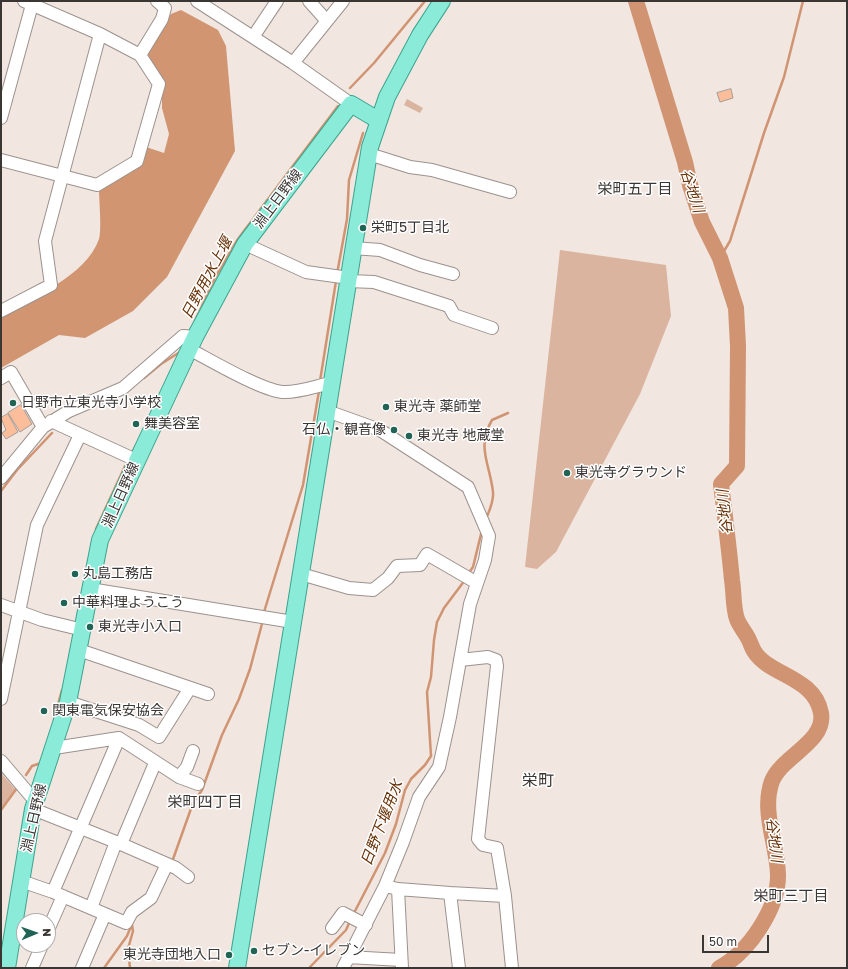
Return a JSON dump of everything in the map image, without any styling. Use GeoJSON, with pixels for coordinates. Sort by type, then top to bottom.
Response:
{"type":"FeatureCollection","features":[{"type":"Feature","properties":{"kind":"main road"},"geometry":{"type":"LineString","coordinates":[[237,968],[369,154],[378,120],[387,97],[401,68],[442,1]]}},
{"type":"Feature","properties":{"kind":"main road"},"geometry":{"type":"LineString","coordinates":[[350,104],[378,120]]}},
{"type":"Feature","properties":{"kind":"main road","name":"淵上日野線"},"geometry":{"type":"LineString","coordinates":[[7,968],[34,805],[68,702],[100,540],[136,460],[192,343],[245,244],[350,104]]}},
{"type":"Feature","properties":{"kind":"street"},"geometry":{"type":"LineString","coordinates":[[140,54],[162,19],[165,8],[157,1]]}},
{"type":"Feature","properties":{"kind":"street"},"geometry":{"type":"LineString","coordinates":[[197,1],[293,63],[350,104]]}},
{"type":"Feature","properties":{"kind":"street"},"geometry":{"type":"LineString","coordinates":[[253,37],[277,1]]}},
{"type":"Feature","properties":{"kind":"street"},"geometry":{"type":"LineString","coordinates":[[309,1],[326,20]]}},
{"type":"Feature","properties":{"kind":"street"},"geometry":{"type":"LineString","coordinates":[[293,63],[326,20],[343,1]]}},
{"type":"Feature","properties":{"kind":"street"},"geometry":{"type":"LineString","coordinates":[[1,118],[30,2],[140,54],[160,84],[137,161],[97,185],[1,160]]}},
{"type":"Feature","properties":{"kind":"street"},"geometry":{"type":"LineString","coordinates":[[1,311],[51,285],[45,241],[100,34]]}},
{"type":"Feature","properties":{"kind":"street"},"geometry":{"type":"LineString","coordinates":[[369,154],[410,168],[432,170],[510,192]]}},
{"type":"Feature","properties":{"kind":"street"},"geometry":{"type":"LineString","coordinates":[[245,244],[306,272],[374,282],[449,306],[454,315],[492,328]]}},
{"type":"Feature","properties":{"kind":"street"},"geometry":{"type":"LineString","coordinates":[[354,248],[380,250],[420,265],[453,274]]}},
{"type":"Feature","properties":{"kind":"street"},"geometry":{"type":"LineString","coordinates":[[1,478],[47,424],[69,411],[123,388],[183,336],[192,343],[267,388],[283,392],[296,391],[331,383]]}},
{"type":"Feature","properties":{"kind":"street"},"geometry":{"type":"LineString","coordinates":[[1,378],[11,372],[47,424],[80,435],[136,460]]}},
{"type":"Feature","properties":{"kind":"street"},"geometry":{"type":"LineString","coordinates":[[327,411],[380,430],[468,487],[483,518],[489,536],[485,560],[470,579],[470,604],[450,718],[439,767],[419,797],[385,886],[357,920],[346,963],[401,964],[398,888]]}},
{"type":"Feature","properties":{"kind":"street"},"geometry":{"type":"LineString","coordinates":[[1,699],[37,525],[80,435]]}},
{"type":"Feature","properties":{"kind":"street"},"geometry":{"type":"LineString","coordinates":[[301,574],[349,588],[373,590],[388,578],[397,566],[420,565],[427,554],[470,579]]}},
{"type":"Feature","properties":{"kind":"street"},"geometry":{"type":"LineString","coordinates":[[90,589],[293,622]]}},
{"type":"Feature","properties":{"kind":"street"},"geometry":{"type":"LineString","coordinates":[[1,605],[18,612],[83,630]]}},
{"type":"Feature","properties":{"kind":"street"},"geometry":{"type":"LineString","coordinates":[[79,650],[208,694]]}},
{"type":"Feature","properties":{"kind":"street"},"geometry":{"type":"LineString","coordinates":[[460,660],[488,657],[496,660],[497,666],[478,839],[483,846],[497,848],[505,896],[512,968]]}},
{"type":"Feature","properties":{"kind":"street"},"geometry":{"type":"LineString","coordinates":[[68,702],[139,725],[158,737],[190,688]]}},
{"type":"Feature","properties":{"kind":"street"},"geometry":{"type":"LineString","coordinates":[[54,748],[119,738],[154,763],[179,777],[198,784]]}},
{"type":"Feature","properties":{"kind":"street"},"geometry":{"type":"LineString","coordinates":[[53,913],[80,828],[119,738]]}},
{"type":"Feature","properties":{"kind":"street"},"geometry":{"type":"LineString","coordinates":[[179,777],[187,767],[193,751]]}},
{"type":"Feature","properties":{"kind":"street"},"geometry":{"type":"LineString","coordinates":[[1,762],[34,805],[80,828],[176,868],[188,877]]}},
{"type":"Feature","properties":{"kind":"street"},"geometry":{"type":"LineString","coordinates":[[91,908],[154,763]]}},
{"type":"Feature","properties":{"kind":"street"},"geometry":{"type":"LineString","coordinates":[[21,881],[58,894],[126,923],[132,912],[151,898],[167,864]]}},
{"type":"Feature","properties":{"kind":"street"},"geometry":{"type":"LineString","coordinates":[[385,886],[450,893],[505,896]]}},
{"type":"Feature","properties":{"kind":"street"},"geometry":{"type":"LineString","coordinates":[[450,893],[459,968]]}},
{"type":"Feature","properties":{"kind":"street"},"geometry":{"type":"LineString","coordinates":[[332,928],[342,913],[357,920]]}},
{"type":"Feature","properties":{"kind":"street"},"geometry":{"type":"LineString","coordinates":[[82,968],[105,914]]}},
{"type":"Feature","properties":{"kind":"street"},"geometry":{"type":"LineString","coordinates":[[32,968],[39,953]]}},
{"type":"Feature","properties":{"kind":"shaded area"},"geometry":{"type":"Polygon","coordinates":[[[181,10],[218,30],[226,46],[235,151],[167,277],[133,311],[85,338],[59,335],[1,368],[1,315],[43,293],[71,275],[83,264],[92,252],[100,235],[99,189],[143,146],[164,153],[169,134],[162,108],[162,84],[144,57],[171,14],[181,10]]]}},
{"type":"Feature","properties":{"kind":"shaded area"},"geometry":{"type":"Polygon","coordinates":[[[407,99],[423,108],[420,113],[404,105],[407,99]]]}},
{"type":"Feature","properties":{"kind":"shaded area","name":"東光寺グラウンド"},"geometry":{"type":"Polygon","coordinates":[[[560,250],[666,265],[671,316],[640,394],[556,552],[537,569],[525,567],[560,250]]]}},
{"type":"Feature","properties":{"kind":"shaded area"},"geometry":{"type":"Polygon","coordinates":[[[1,773],[15,789],[1,809],[1,773]]]}},
{"type":"Feature","properties":{"kind":"building"},"geometry":{"type":"Polygon","coordinates":[[[731,89],[733,98],[720,102],[717,93],[731,89]]]}},
{"type":"Feature","properties":{"kind":"building"},"geometry":{"type":"Polygon","coordinates":[[[21,405],[32,424],[20,432],[8,413],[21,405]]]}},
{"type":"Feature","properties":{"kind":"building"},"geometry":{"type":"Polygon","coordinates":[[[8,414],[18,432],[6,439],[2,433],[6,430],[1,418],[8,414]]]}},
{"type":"Feature","properties":{"kind":"waterway","name":"日野用水上堰"},"geometry":{"type":"LineString","coordinates":[[350,88],[374,63],[425,1]]}},
{"type":"Feature","properties":{"kind":"waterway","name":"谷地川"},"geometry":{"type":"LineString","coordinates":[[636,1],[702,222],[720,258],[736,308],[738,346],[737,466],[721,484],[736,615],[738,622],[748,637],[753,650],[770,666],[810,691],[817,701],[821,713],[821,723],[817,732],[810,741],[777,772],[772,781],[769,792],[768,804],[770,828],[778,874],[777,887],[773,901],[760,928],[751,941],[741,952],[719,968]]}},
{"type":"Feature","properties":{"kind":"waterway"},"geometry":{"type":"LineString","coordinates":[[720,258],[730,241],[764,133],[784,77],[803,1]]}},
{"type":"Feature","properties":{"kind":"waterway","name":"日野用水上堰"},"geometry":{"type":"LineString","coordinates":[[195,321],[216,276],[238,239],[338,106]]}},
{"type":"Feature","properties":{"kind":"waterway"},"geometry":{"type":"LineString","coordinates":[[337,274],[347,219],[349,180],[363,133]]}},
{"type":"Feature","properties":{"kind":"waterway"},"geometry":{"type":"LineString","coordinates":[[320,381],[336,281]]}},
{"type":"Feature","properties":{"kind":"waterway"},"geometry":{"type":"LineString","coordinates":[[144,378],[161,364],[180,352]]}},
{"type":"Feature","properties":{"kind":"waterway"},"geometry":{"type":"LineString","coordinates":[[264,612],[303,485],[319,391]]}},
{"type":"Feature","properties":{"kind":"waterway","name":"日野下堰用水"},"geometry":{"type":"LineString","coordinates":[[486,519],[493,499],[493,492],[485,456],[485,439],[487,430],[492,420],[508,413]]}},
{"type":"Feature","properties":{"kind":"waterway"},"geometry":{"type":"LineString","coordinates":[[1,491],[17,470],[52,433]]}},
{"type":"Feature","properties":{"kind":"waterway","name":"日野用水上堰"},"geometry":{"type":"LineString","coordinates":[[132,453],[136,445]]}},
{"type":"Feature","properties":{"kind":"waterway","name":"日野用水上堰"},"geometry":{"type":"LineString","coordinates":[[96,529],[125,466]]}},
{"type":"Feature","properties":{"kind":"waterway","name":"日野下堰用水"},"geometry":{"type":"LineString","coordinates":[[468,574],[473,567],[482,530]]}},
{"type":"Feature","properties":{"kind":"waterway","name":"日野下堰用水"},"geometry":{"type":"LineString","coordinates":[[353,915],[385,853],[396,824],[405,790],[411,779],[425,765],[431,756],[427,692],[431,677],[437,622],[444,608],[465,580]]}},
{"type":"Feature","properties":{"kind":"waterway"},"geometry":{"type":"LineString","coordinates":[[172,862],[193,803],[202,790],[222,735],[239,699],[250,669],[263,620]]}},
{"type":"Feature","properties":{"kind":"waterway","name":"日野用水上堰"},"geometry":{"type":"LineString","coordinates":[[54,718],[62,690]]}},
{"type":"Feature","properties":{"kind":"waterway"},"geometry":{"type":"LineString","coordinates":[[26,775],[32,766],[41,763]]}},
{"type":"Feature","properties":{"kind":"waterway"},"geometry":{"type":"LineString","coordinates":[[1,810],[17,788]]}},
{"type":"Feature","properties":{"kind":"waterway","name":"日野下堰用水"},"geometry":{"type":"LineString","coordinates":[[309,968],[346,930],[350,921]]}},
{"type":"Feature","properties":{"kind":"waterway"},"geometry":{"type":"LineString","coordinates":[[104,968],[127,936],[132,924]]}},
{"type":"Feature","properties":{"kind":"waterway"},"geometry":{"type":"LineString","coordinates":[[130,968],[128,949],[133,931],[132,925]]}},
{"type":"Feature","properties":{"kind":"place","name":"栄町5丁目北"},"geometry":{"type":"Point","coordinates":[363,228]}},
{"type":"Feature","properties":{"kind":"place","name":"日野市立東光寺小学校"},"geometry":{"type":"Point","coordinates":[13,403]}},
{"type":"Feature","properties":{"kind":"place","name":"東光寺 薬師堂"},"geometry":{"type":"Point","coordinates":[386,407]}},
{"type":"Feature","properties":{"kind":"place","name":"舞美容室"},"geometry":{"type":"Point","coordinates":[136,424]}},
{"type":"Feature","properties":{"kind":"place","name":"石仏・観音像"},"geometry":{"type":"Point","coordinates":[394,430]}},
{"type":"Feature","properties":{"kind":"place","name":"東光寺 地蔵堂"},"geometry":{"type":"Point","coordinates":[409,436]}},
{"type":"Feature","properties":{"kind":"place","name":"東光寺グラウンド"},"geometry":{"type":"Point","coordinates":[567,473]}},
{"type":"Feature","properties":{"kind":"place","name":"丸島工務店"},"geometry":{"type":"Point","coordinates":[75,574]}},
{"type":"Feature","properties":{"kind":"place","name":"中華料理ようこう"},"geometry":{"type":"Point","coordinates":[64,603]}},
{"type":"Feature","properties":{"kind":"place","name":"東光寺小入口"},"geometry":{"type":"Point","coordinates":[90,627]}},
{"type":"Feature","properties":{"kind":"place","name":"関東電気保安協会"},"geometry":{"type":"Point","coordinates":[44,711]}},
{"type":"Feature","properties":{"kind":"place","name":"セブン-イレブン"},"geometry":{"type":"Point","coordinates":[254,951]}},
{"type":"Feature","properties":{"kind":"place","name":"東光寺団地入口"},"geometry":{"type":"Point","coordinates":[229,955]}},
{"type":"Feature","properties":{"kind":"district","name":"栄町五丁目"},"geometry":{"type":"Point","coordinates":[635,189]}},
{"type":"Feature","properties":{"kind":"district","name":"栄町"},"geometry":{"type":"Point","coordinates":[538,781]}},
{"type":"Feature","properties":{"kind":"district","name":"栄町四丁目"},"geometry":{"type":"Point","coordinates":[205,802]}},
{"type":"Feature","properties":{"kind":"district","name":"栄町三丁目"},"geometry":{"type":"Point","coordinates":[791,896]}}]}
